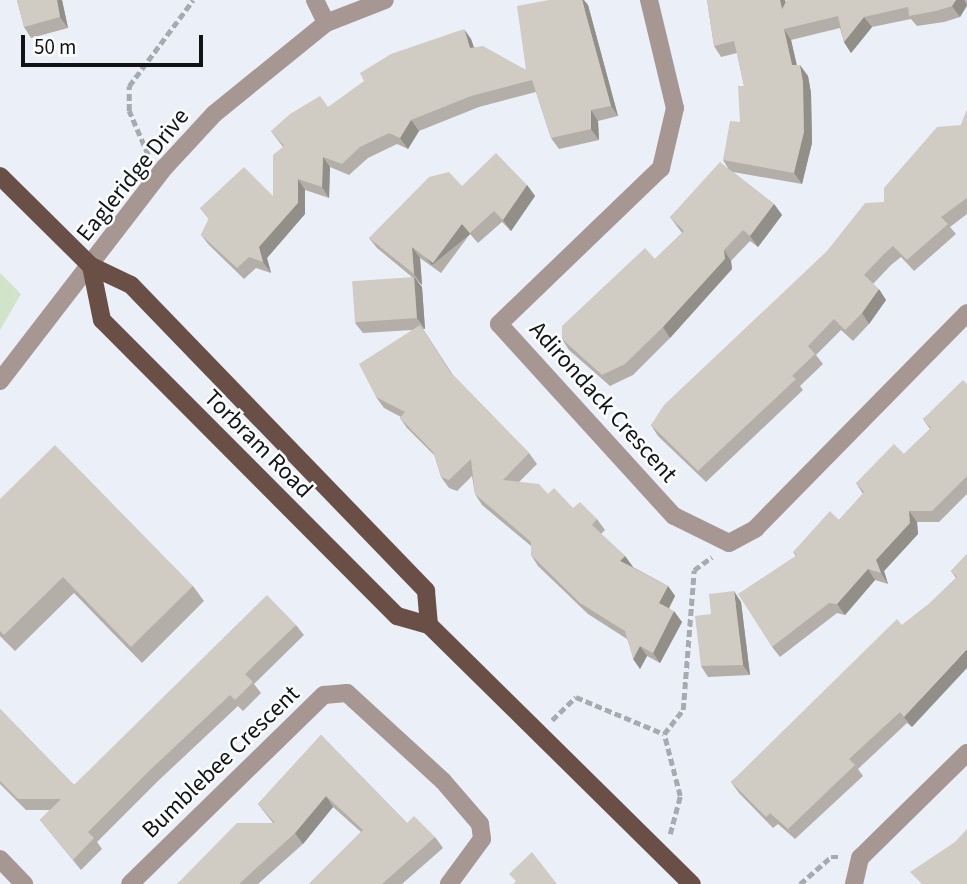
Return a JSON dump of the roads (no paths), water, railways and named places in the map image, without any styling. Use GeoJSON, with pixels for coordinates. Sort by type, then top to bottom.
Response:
{"type":"FeatureCollection","features":[{"type":"Feature","properties":{"kind":"main road","name":"Torbram Road"},"geometry":{"type":"LineString","coordinates":[[0,176],[92,266],[131,285],[426,591],[429,625]]}},
{"type":"Feature","properties":{"kind":"main road","name":"Torbram Road"},"geometry":{"type":"LineString","coordinates":[[92,266],[102,320],[397,616],[429,625],[692,884]]}},
{"type":"Feature","properties":{"kind":"street"},"geometry":{"type":"LineString","coordinates":[[315,0],[326,23]]}},
{"type":"Feature","properties":{"kind":"street","name":"Eagleridge Drive"},"geometry":{"type":"LineString","coordinates":[[0,381],[92,266],[165,167],[214,114],[326,23],[385,0]]}},
{"type":"Feature","properties":{"kind":"street","name":"Adirondack Crescent"},"geometry":{"type":"LineString","coordinates":[[649,0],[675,108],[661,168],[499,324],[674,516],[729,543],[755,529],[967,313]]}},
{"type":"Feature","properties":{"kind":"street","name":"Bumblebee Crescent"},"geometry":{"type":"LineString","coordinates":[[130,884],[324,695],[347,693],[443,781],[480,824],[482,839],[473,857],[449,884]]}},
{"type":"Feature","properties":{"kind":"street"},"geometry":{"type":"LineString","coordinates":[[854,884],[860,858],[967,753]]}},
{"type":"Feature","properties":{"kind":"street"},"geometry":{"type":"LineString","coordinates":[[0,859],[24,884]]}}]}
